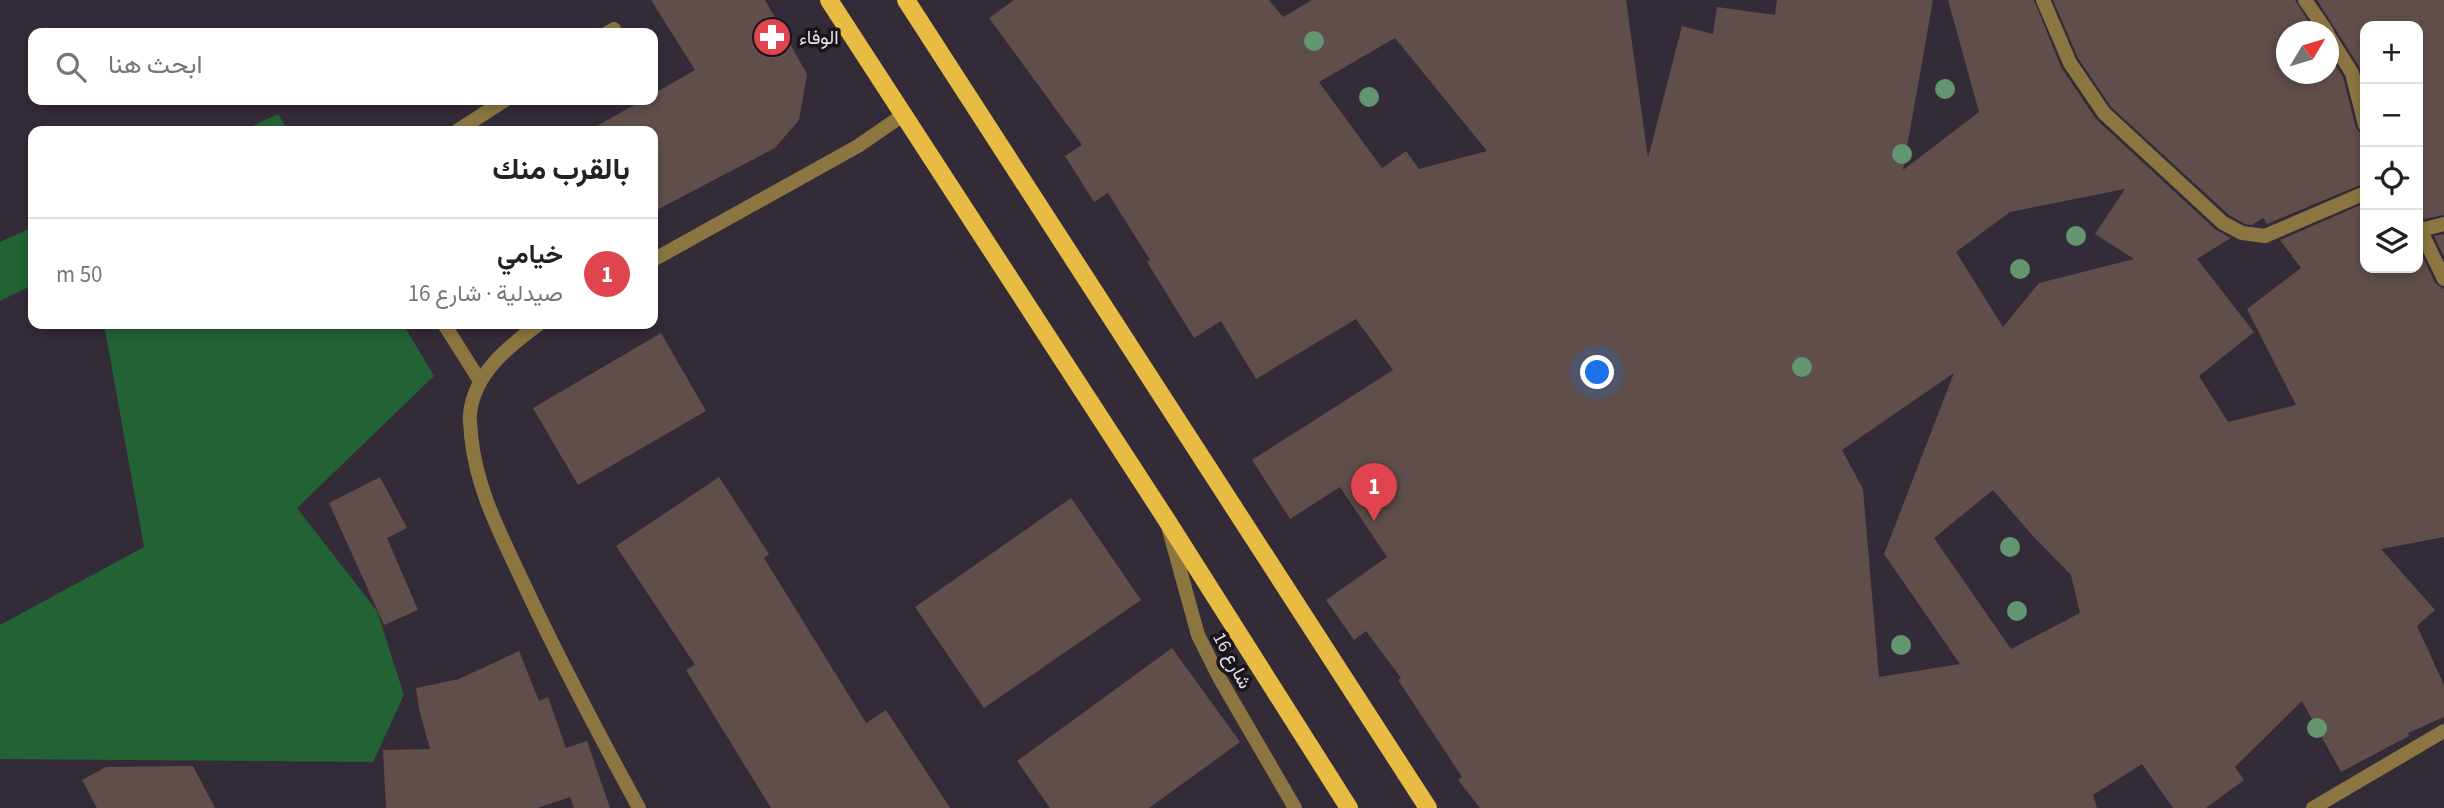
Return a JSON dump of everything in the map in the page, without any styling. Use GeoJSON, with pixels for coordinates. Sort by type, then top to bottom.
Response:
{"type":"FeatureCollection","features":[{"type":"Feature","properties":{"kind":"main road"},"geometry":{"type":"LineString","coordinates":[[830,0],[1166,519],[1349,808]]}},
{"type":"Feature","properties":{"kind":"main road"},"geometry":{"type":"LineString","coordinates":[[905,0],[1428,808]]}},
{"type":"Feature","properties":{"kind":"street"},"geometry":{"type":"LineString","coordinates":[[2043,0],[2070,63],[2104,113],[2223,223],[2242,233],[2264,236],[2360,195]]}},
{"type":"Feature","properties":{"kind":"street"},"geometry":{"type":"LineString","coordinates":[[2305,0],[2320,21]]}},
{"type":"Feature","properties":{"kind":"street"},"geometry":{"type":"LineString","coordinates":[[2339,51],[2352,73],[2360,105]]}},
{"type":"Feature","properties":{"kind":"street"},"geometry":{"type":"LineString","coordinates":[[465,126],[497,105]]}},
{"type":"Feature","properties":{"kind":"street"},"geometry":{"type":"LineString","coordinates":[[658,257],[858,146],[903,115]]}},
{"type":"Feature","properties":{"kind":"street"},"geometry":{"type":"LineString","coordinates":[[2423,227],[2444,224]]}},
{"type":"Feature","properties":{"kind":"street"},"geometry":{"type":"LineString","coordinates":[[2423,236],[2444,279]]}},
{"type":"Feature","properties":{"kind":"street"},"geometry":{"type":"LineString","coordinates":[[447,329],[480,381]]}},
{"type":"Feature","properties":{"kind":"street"},"geometry":{"type":"LineString","coordinates":[[533,329],[504,351],[480,381],[470,414],[473,452],[483,493],[565,672],[639,808]]}},
{"type":"Feature","properties":{"kind":"street","name":"شارع 16"},"geometry":{"type":"LineString","coordinates":[[1166,519],[1198,635],[1220,679],[1295,808]]}},
{"type":"Feature","properties":{"kind":"street"},"geometry":{"type":"LineString","coordinates":[[2313,808],[2444,731]]}},
{"type":"Feature","properties":{"kind":"green space"},"geometry":{"type":"Polygon","coordinates":[[[278,114],[285,126],[253,126],[278,114]]]}},
{"type":"Feature","properties":{"kind":"green space"},"geometry":{"type":"Polygon","coordinates":[[[28,229],[28,287],[0,301],[0,242],[28,229]]]}},
{"type":"Feature","properties":{"kind":"green space"},"geometry":{"type":"Polygon","coordinates":[[[105,329],[406,329],[434,376],[297,508],[377,611],[404,695],[373,762],[0,759],[0,625],[144,547],[105,329]]]}},
{"type":"Feature","properties":{"kind":"building"},"geometry":{"type":"Polygon","coordinates":[[[651,0],[765,0],[807,74],[799,120],[775,148],[658,209],[658,126],[597,126],[634,105],[658,105],[658,91],[695,70],[651,0]]]}},
{"type":"Feature","properties":{"kind":"building"},"geometry":{"type":"Polygon","coordinates":[[[1014,0],[1269,0],[1283,17],[1312,0],[1626,0],[1648,158],[1682,26],[1713,34],[1717,7],[1775,15],[1777,0],[1933,0],[1903,170],[1979,112],[1948,0],[2034,0],[2061,67],[2096,119],[2216,230],[2231,238],[2197,259],[2254,332],[2199,376],[2228,422],[2296,405],[2247,309],[2301,268],[2280,240],[2360,205],[2360,273],[2423,273],[2423,258],[2435,283],[2444,289],[2444,537],[2381,549],[2435,610],[2417,626],[2444,685],[2444,717],[2408,733],[2409,736],[2341,772],[2302,701],[2235,767],[2244,780],[2206,808],[2173,808],[2142,764],[2093,795],[2097,808],[1480,808],[1458,780],[1462,777],[1398,680],[1401,678],[1366,631],[1354,640],[1326,600],[1387,557],[1340,487],[1290,519],[1252,460],[1393,370],[1356,319],[1256,379],[1221,321],[1194,338],[1108,193],[1094,202],[1065,156],[1082,145],[989,18],[1014,0]],[[1395,38],[1319,82],[1382,168],[1406,151],[1419,169],[1487,151],[1395,38]],[[2125,189],[2010,212],[1956,252],[2003,327],[2039,283],[2134,259],[2095,234],[2125,189]],[[1954,373],[1842,450],[1863,489],[1879,677],[1960,664],[1884,554],[1954,373]],[[1993,490],[1934,538],[2011,649],[2080,613],[2071,575],[1993,490]]]}},
{"type":"Feature","properties":{"kind":"building"},"geometry":{"type":"Polygon","coordinates":[[[2053,0],[2295,0],[2308,21],[2276,21],[2276,84],[2339,84],[2339,71],[2356,128],[2360,132],[2360,185],[2267,224],[2263,218],[2252,225],[2245,224],[2229,215],[2111,107],[2078,58],[2053,0]]]}},
{"type":"Feature","properties":{"kind":"building"},"geometry":{"type":"Polygon","coordinates":[[[2317,0],[2444,0],[2444,215],[2423,218],[2423,21],[2360,21],[2360,68],[2339,35],[2339,21],[2330,21],[2317,0]]]}},
{"type":"Feature","properties":{"kind":"building"},"geometry":{"type":"Polygon","coordinates":[[[2444,234],[2444,257],[2434,236],[2444,234]]]}},
{"type":"Feature","properties":{"kind":"building"},"geometry":{"type":"Polygon","coordinates":[[[661,333],[706,411],[578,485],[533,408],[661,333]]]}},
{"type":"Feature","properties":{"kind":"building"},"geometry":{"type":"Polygon","coordinates":[[[380,477],[407,528],[387,538],[418,610],[384,625],[329,503],[380,477]]]}},
{"type":"Feature","properties":{"kind":"building"},"geometry":{"type":"Polygon","coordinates":[[[719,477],[769,554],[764,558],[866,723],[886,710],[950,808],[771,808],[686,670],[695,665],[616,546],[719,477]]]}},
{"type":"Feature","properties":{"kind":"building"},"geometry":{"type":"Polygon","coordinates":[[[1071,498],[1141,600],[984,708],[915,607],[1071,498]]]}},
{"type":"Feature","properties":{"kind":"building"},"geometry":{"type":"Polygon","coordinates":[[[1172,648],[1240,742],[1149,808],[1050,808],[1017,761],[1172,648]]]}},
{"type":"Feature","properties":{"kind":"building"},"geometry":{"type":"Polygon","coordinates":[[[519,651],[539,701],[548,697],[566,748],[587,741],[610,808],[574,808],[570,797],[537,808],[386,808],[383,750],[430,749],[416,688],[459,679],[519,651]]]}},
{"type":"Feature","properties":{"kind":"building"},"geometry":{"type":"Polygon","coordinates":[[[193,766],[215,808],[97,808],[82,780],[106,767],[193,766]]]}},
{"type":"Feature","properties":{"kind":"place","name":"الوفاء"},"geometry":{"type":"Point","coordinates":[772,37]}},
{"type":"Feature","properties":{"kind":"place","name":"خيامي"},"geometry":{"type":"Point","coordinates":[1374,521]}}]}
